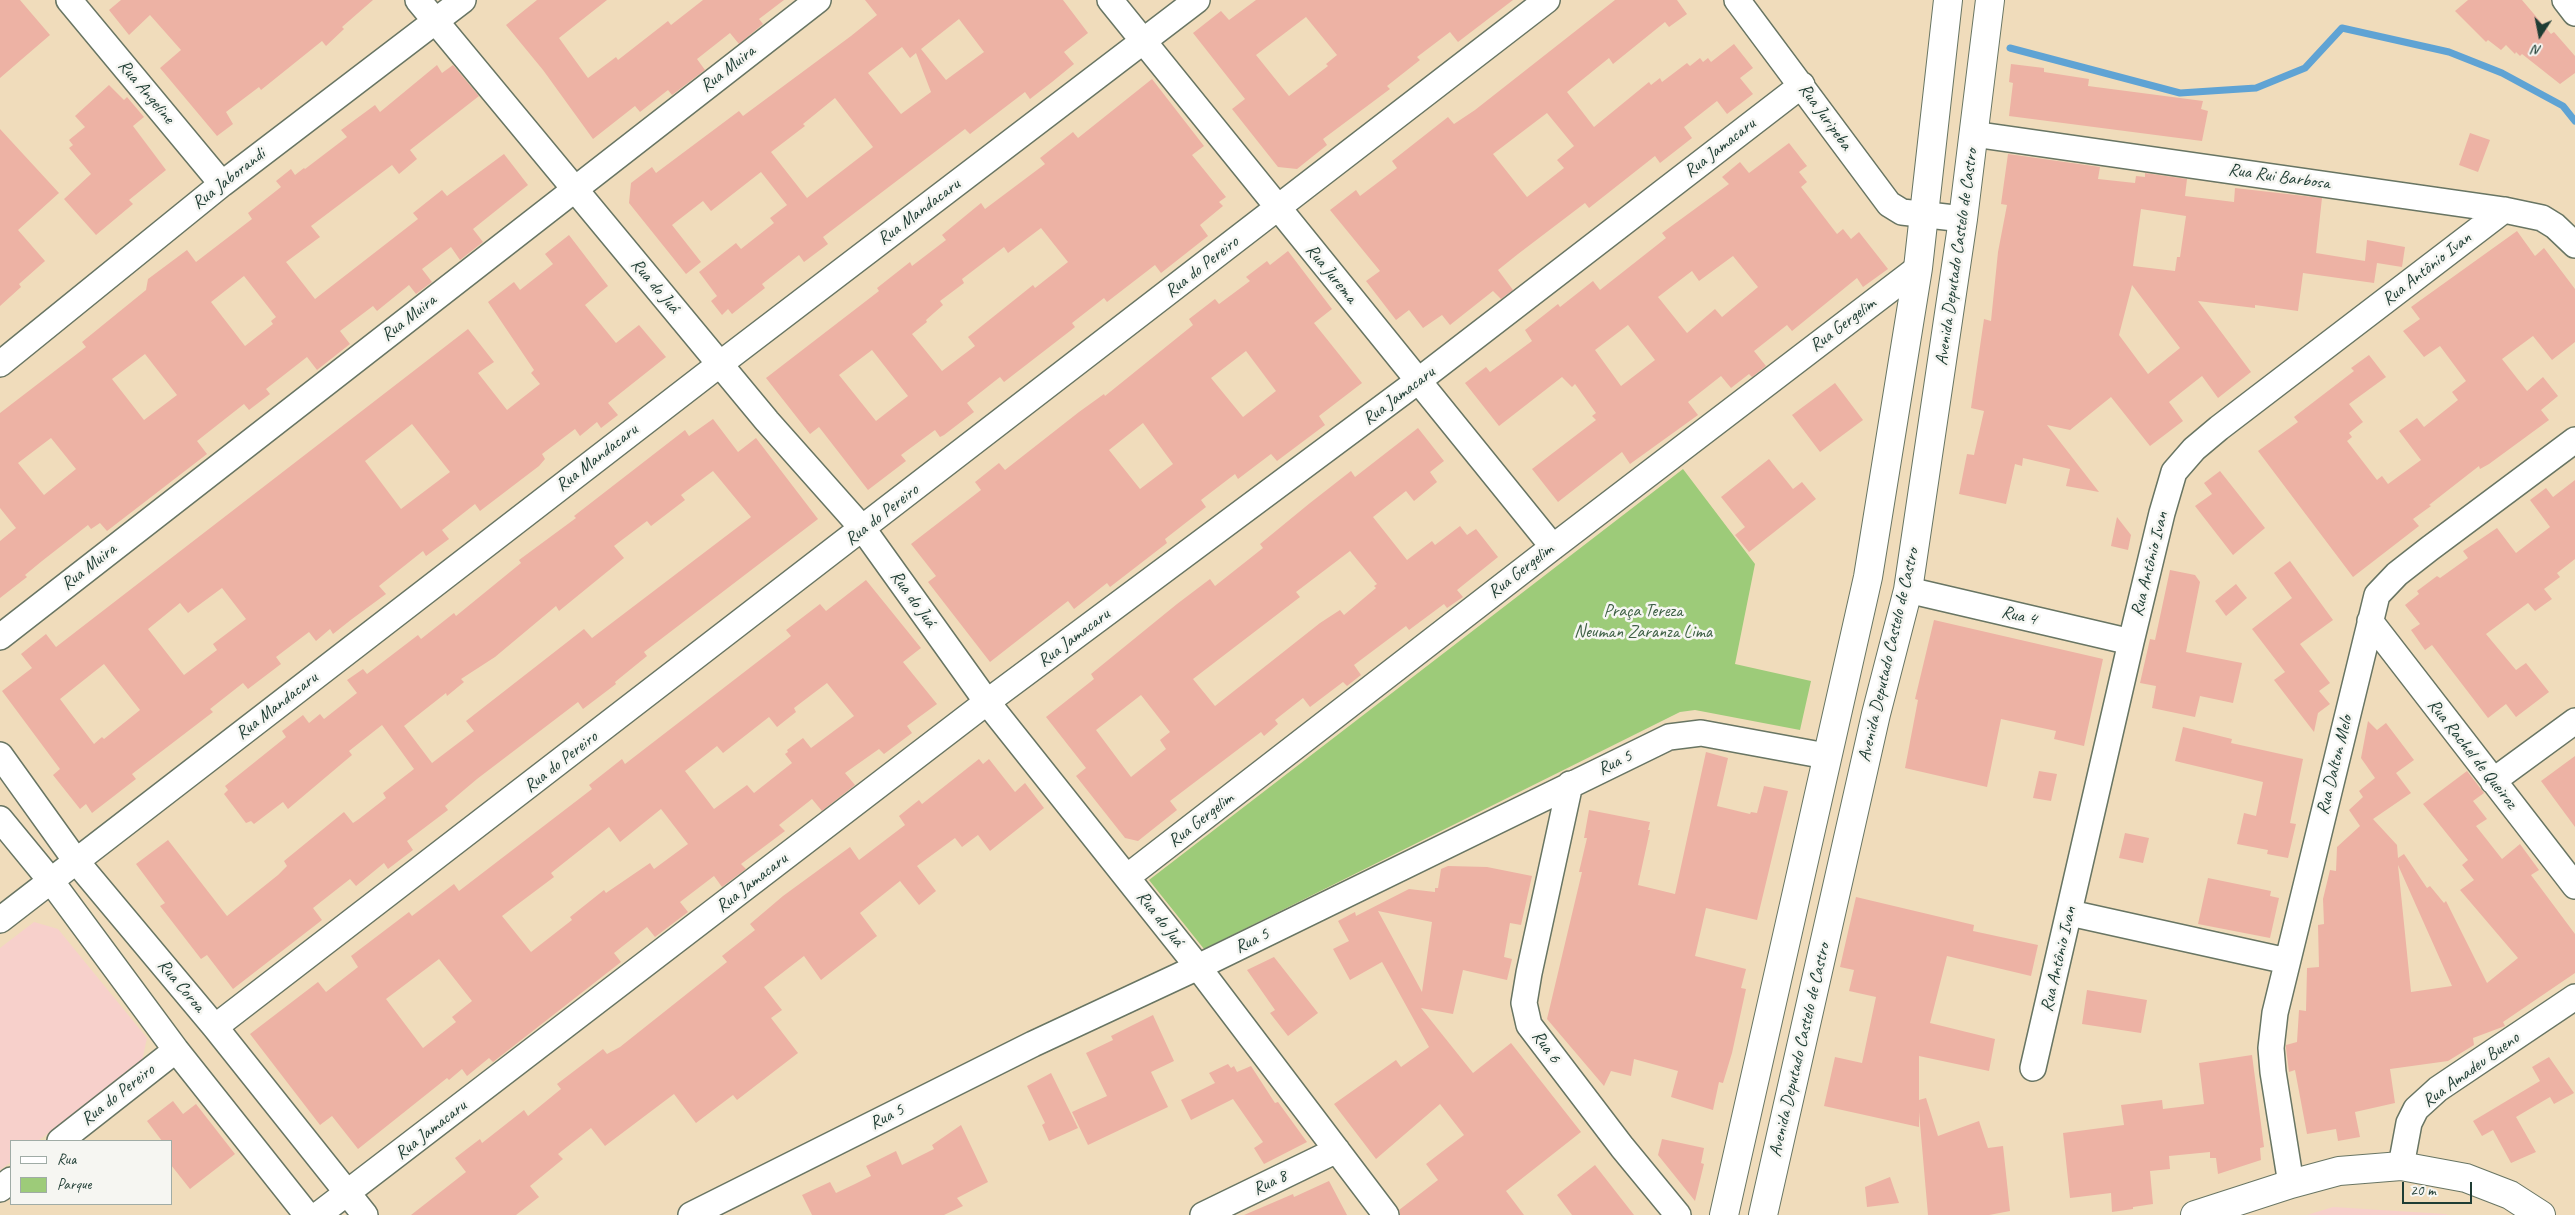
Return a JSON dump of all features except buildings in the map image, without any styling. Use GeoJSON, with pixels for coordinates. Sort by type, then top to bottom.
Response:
{"type":"FeatureCollection","features":[{"type":"Feature","properties":{"kind":"main road"},"geometry":{"type":"LineString","coordinates":[[1724,1215],[1826,756],[1868,577],[1918,268],[1948,0]]}},
{"type":"Feature","properties":{"kind":"main road","name":"Avenida Deputado Castelo de Castro"},"geometry":{"type":"LineString","coordinates":[[1763,1215],[1873,723],[1908,590],[1963,219],[1990,0]]}},
{"type":"Feature","properties":{"kind":"main road"},"geometry":{"type":"LineString","coordinates":[[2195,1215],[2291,1184],[2339,1171],[2401,1166],[2466,1178],[2510,1196],[2541,1215]]}},
{"type":"Feature","properties":{"kind":"street","name":"Rua Angeline"},"geometry":{"type":"LineString","coordinates":[[69,0],[222,184]]}},
{"type":"Feature","properties":{"kind":"street","name":"Rua do Juá"},"geometry":{"type":"LineString","coordinates":[[418,0],[720,364],[863,529],[987,702],[1198,967],[1386,1215]]}},
{"type":"Feature","properties":{"kind":"street","name":"Rua Jaborandi"},"geometry":{"type":"LineString","coordinates":[[4,353],[463,0]]}},
{"type":"Feature","properties":{"kind":"street","name":"Rua Muira"},"geometry":{"type":"LineString","coordinates":[[0,637],[818,0]]}},
{"type":"Feature","properties":{"kind":"street","name":"Rua Jurema"},"geometry":{"type":"LineString","coordinates":[[1110,0],[1277,209],[1553,546]]}},
{"type":"Feature","properties":{"kind":"street","name":"Rua Mandacaru"},"geometry":{"type":"LineString","coordinates":[[0,920],[720,364],[1197,0]]}},
{"type":"Feature","properties":{"kind":"street","name":"Rua do Pereiro"},"geometry":{"type":"LineString","coordinates":[[216,1028],[1546,0]]}},
{"type":"Feature","properties":{"kind":"street","name":"Rua Juripeba"},"geometry":{"type":"LineString","coordinates":[[1737,0],[1889,204],[1902,212],[1963,219]]}},
{"type":"Feature","properties":{"kind":"street"},"geometry":{"type":"LineString","coordinates":[[2565,0],[2575,13]]}},
{"type":"Feature","properties":{"kind":"street","name":"Rua Jamacaru"},"geometry":{"type":"LineString","coordinates":[[318,1215],[349,1194],[987,702],[1418,382],[1802,85]]}},
{"type":"Feature","properties":{"kind":"street","name":"Rua Rui Barbosa"},"geometry":{"type":"LineString","coordinates":[[1973,134],[2504,210],[2542,218],[2555,226],[2575,245]]}},
{"type":"Feature","properties":{"kind":"street","name":"Rua Antônio Ivan"},"geometry":{"type":"LineString","coordinates":[[2033,1068],[2131,642],[2162,513],[2174,472],[2189,455],[2219,428],[2504,210]]}},
{"type":"Feature","properties":{"kind":"street","name":"Rua Gergelim"},"geometry":{"type":"LineString","coordinates":[[1127,877],[1553,546],[1918,268]]}},
{"type":"Feature","properties":{"kind":"street","name":"Rua Dalton Melo"},"geometry":{"type":"LineString","coordinates":[[2291,1184],[2271,1048],[2275,1013],[2377,595],[2397,574],[2575,440]]}},
{"type":"Feature","properties":{"kind":"street","name":"Rua 4"},"geometry":{"type":"LineString","coordinates":[[1908,590],[2131,642]]}},
{"type":"Feature","properties":{"kind":"street","name":"Rua Rachel de Queiroz"},"geometry":{"type":"LineString","coordinates":[[2370,621],[2575,886]]}},
{"type":"Feature","properties":{"kind":"street"},"geometry":{"type":"LineString","coordinates":[[2493,781],[2575,720]]}},
{"type":"Feature","properties":{"kind":"street","name":"Rua 5"},"geometry":{"type":"LineString","coordinates":[[691,1215],[1033,1044],[1198,967],[1669,737],[1702,733],[1826,756]]}},
{"type":"Feature","properties":{"kind":"street","name":"Rua Coroa"},"geometry":{"type":"LineString","coordinates":[[0,755],[76,861],[216,1028],[365,1215]]}},
{"type":"Feature","properties":{"kind":"street","name":"Rua 6"},"geometry":{"type":"LineString","coordinates":[[1570,784],[1524,1003],[1530,1025],[1622,1147],[1678,1215]]}},
{"type":"Feature","properties":{"kind":"street"},"geometry":{"type":"LineString","coordinates":[[0,819],[51,881],[176,1050],[307,1215]]}},
{"type":"Feature","properties":{"kind":"street"},"geometry":{"type":"LineString","coordinates":[[2070,913],[2287,961]]}},
{"type":"Feature","properties":{"kind":"street","name":"Rua Amadeu Bueno"},"geometry":{"type":"LineString","coordinates":[[2401,1166],[2409,1123],[2416,1109],[2438,1089],[2575,997]]}},
{"type":"Feature","properties":{"kind":"street","name":"Rua do Pereiro"},"geometry":{"type":"LineString","coordinates":[[61,1140],[176,1050]]}},
{"type":"Feature","properties":{"kind":"street","name":"Rua 8"},"geometry":{"type":"LineString","coordinates":[[1202,1215],[1337,1150]]}},
{"type":"Feature","properties":{"kind":"street"},"geometry":{"type":"LineString","coordinates":[[0,1189],[10,1181]]}},
{"type":"Feature","properties":{"kind":"shaded area"},"geometry":{"type":"Polygon","coordinates":[[[34,922],[58,929],[147,1038],[142,1061],[39,1140],[10,1140],[10,1163],[0,1170],[0,948],[34,922]]]}},
{"type":"Feature","properties":{"kind":"shaded area"},"geometry":{"type":"Polygon","coordinates":[[[2333,1207],[2445,1214],[2448,1215],[2307,1215],[2333,1207]]]}},
{"type":"Feature","properties":{"kind":"green space","name":"Praça Tereza Neuman Zaranza Lima"},"geometry":{"type":"Polygon","coordinates":[[[1683,469],[1755,564],[1735,664],[1811,681],[1800,730],[1695,710],[1680,712],[1204,949],[1149,880],[1683,469]]]}},
{"type":"Feature","properties":{"kind":"waterway"},"geometry":{"type":"LineString","coordinates":[[2010,48],[2180,93],[2256,88],[2305,68],[2342,28],[2449,52],[2502,73],[2563,106],[2575,121]]}}]}
